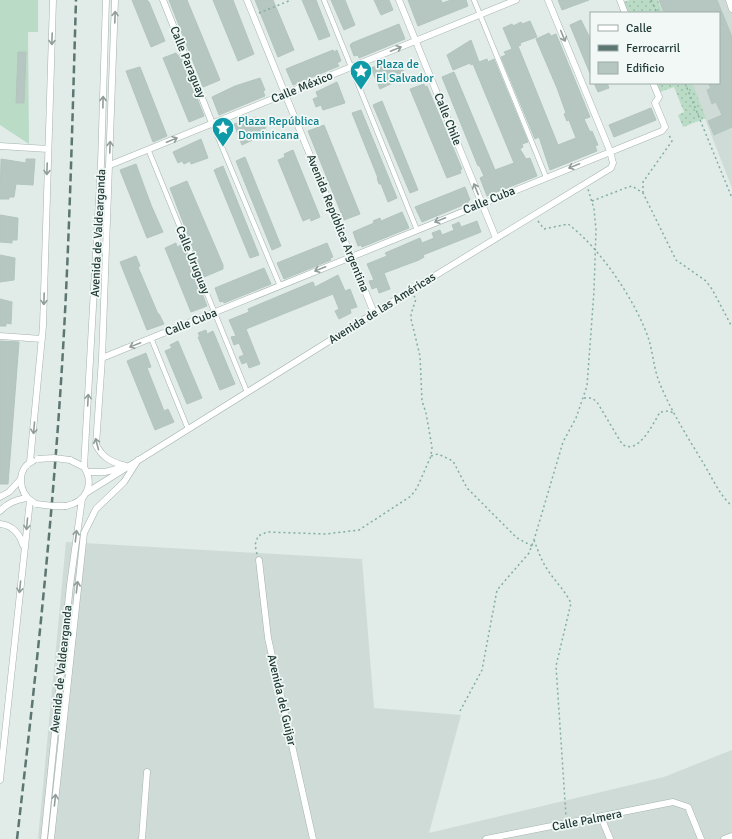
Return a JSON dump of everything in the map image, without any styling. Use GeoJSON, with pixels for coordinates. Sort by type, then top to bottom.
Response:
{"type":"FeatureCollection","features":[{"type":"Feature","properties":{"kind":"street"},"geometry":{"type":"LineString","coordinates":[[0,497],[9,492],[20,479],[30,462],[42,338],[53,0]]}},
{"type":"Feature","properties":{"kind":"street","name":"Avenida de Valdearganda"},"geometry":{"type":"LineString","coordinates":[[85,469],[102,164],[106,0]]}},
{"type":"Feature","properties":{"kind":"street"},"geometry":{"type":"LineString","coordinates":[[115,0],[102,358],[96,445],[102,456],[110,461],[126,466]]}},
{"type":"Feature","properties":{"kind":"street","name":"Calle Paraguay"},"geometry":{"type":"LineString","coordinates":[[163,0],[212,123]]}},
{"type":"Feature","properties":{"kind":"street","name":"Avenida República Argentina"},"geometry":{"type":"LineString","coordinates":[[247,0],[374,313]]}},
{"type":"Feature","properties":{"kind":"street"},"geometry":{"type":"LineString","coordinates":[[324,0],[417,230]]}},
{"type":"Feature","properties":{"kind":"street","name":"Calle Chile"},"geometry":{"type":"LineString","coordinates":[[399,0],[496,238]]}},
{"type":"Feature","properties":{"kind":"street"},"geometry":{"type":"LineString","coordinates":[[474,0],[546,177]]}},
{"type":"Feature","properties":{"kind":"street","name":"Calle México"},"geometry":{"type":"LineString","coordinates":[[110,165],[516,0]]}},
{"type":"Feature","properties":{"kind":"street"},"geometry":{"type":"LineString","coordinates":[[548,0],[610,151]]}},
{"type":"Feature","properties":{"kind":"street"},"geometry":{"type":"LineString","coordinates":[[620,0],[625,12]]}},
{"type":"Feature","properties":{"kind":"street"},"geometry":{"type":"LineString","coordinates":[[728,0],[732,9]]}},
{"type":"Feature","properties":{"kind":"street"},"geometry":{"type":"LineString","coordinates":[[653,84],[659,97],[655,103],[665,126],[664,129]]}},
{"type":"Feature","properties":{"kind":"street"},"geometry":{"type":"LineString","coordinates":[[212,123],[231,165],[280,286]]}},
{"type":"Feature","properties":{"kind":"street","name":"Calle Cuba"},"geometry":{"type":"LineString","coordinates":[[102,358],[664,129]]}},
{"type":"Feature","properties":{"kind":"street"},"geometry":{"type":"LineString","coordinates":[[0,146],[48,149]]}},
{"type":"Feature","properties":{"kind":"street","name":"Calle Uruguay"},"geometry":{"type":"LineString","coordinates":[[148,149],[247,392]]}},
{"type":"Feature","properties":{"kind":"street","name":"Avenida de las Américas"},"geometry":{"type":"LineString","coordinates":[[86,493],[613,166],[610,151]]}},
{"type":"Feature","properties":{"kind":"street"},"geometry":{"type":"LineString","coordinates":[[0,336],[42,338]]}},
{"type":"Feature","properties":{"kind":"street"},"geometry":{"type":"LineString","coordinates":[[151,338],[188,429]]}},
{"type":"Feature","properties":{"kind":"street"},"geometry":{"type":"LineString","coordinates":[[85,448],[97,414]]}},
{"type":"Feature","properties":{"kind":"street"},"geometry":{"type":"LineString","coordinates":[[20,479],[21,490],[28,499],[36,504],[66,506],[76,504],[86,493],[89,482],[85,469],[70,460],[54,458],[38,459],[30,462]]}},
{"type":"Feature","properties":{"kind":"street"},"geometry":{"type":"LineString","coordinates":[[51,839],[84,533],[88,521],[96,509],[124,482],[138,460]]}},
{"type":"Feature","properties":{"kind":"street","name":"Avenida de las Américas"},"geometry":{"type":"LineString","coordinates":[[85,469],[105,472],[126,466],[138,460]]}},
{"type":"Feature","properties":{"kind":"street"},"geometry":{"type":"LineString","coordinates":[[0,511],[8,503],[16,499],[28,499]]}},
{"type":"Feature","properties":{"kind":"street"},"geometry":{"type":"LineString","coordinates":[[0,780],[28,499]]}},
{"type":"Feature","properties":{"kind":"street","name":"Avenida de Valdearganda"},"geometry":{"type":"LineString","coordinates":[[44,839],[70,584],[82,499]]}},
{"type":"Feature","properties":{"kind":"street"},"geometry":{"type":"LineString","coordinates":[[0,524],[10,526],[15,531],[21,538],[24,548]]}},
{"type":"Feature","properties":{"kind":"street","name":"Avenida del Guijar"},"geometry":{"type":"LineString","coordinates":[[259,560],[268,638],[313,839]]}},
{"type":"Feature","properties":{"kind":"street"},"geometry":{"type":"LineString","coordinates":[[142,839],[147,772]]}},
{"type":"Feature","properties":{"kind":"street","name":"Calle Palmera"},"geometry":{"type":"LineString","coordinates":[[486,839],[518,836],[567,824],[673,802],[688,807],[701,839]]}},
{"type":"Feature","properties":{"kind":"street"},"geometry":{"type":"LineString","coordinates":[[601,817],[610,839]]}},
{"type":"Feature","properties":{"kind":"street"},"geometry":{"type":"LineString","coordinates":[[724,839],[732,836]]}},
{"type":"Feature","properties":{"kind":"path"},"geometry":{"type":"LineString","coordinates":[[253,15],[291,0]]}},
{"type":"Feature","properties":{"kind":"path"},"geometry":{"type":"LineString","coordinates":[[652,0],[657,12]]}},
{"type":"Feature","properties":{"kind":"path"},"geometry":{"type":"LineString","coordinates":[[685,84],[732,198]]}},
{"type":"Feature","properties":{"kind":"path"},"geometry":{"type":"LineString","coordinates":[[664,129],[671,137],[672,141],[643,182],[643,193],[676,260],[706,281],[732,326]]}},
{"type":"Feature","properties":{"kind":"path"},"geometry":{"type":"LineString","coordinates":[[460,710],[482,670],[497,590],[529,553],[563,442],[576,418],[587,386],[596,230],[592,201],[586,183]]}},
{"type":"Feature","properties":{"kind":"path"},"geometry":{"type":"LineString","coordinates":[[592,201],[632,186],[643,193]]}},
{"type":"Feature","properties":{"kind":"path"},"geometry":{"type":"LineString","coordinates":[[534,214],[544,230],[568,224],[595,250],[621,285],[642,323],[649,340],[659,382],[674,413],[732,506]]}},
{"type":"Feature","properties":{"kind":"path"},"geometry":{"type":"LineString","coordinates":[[259,560],[255,545],[258,536],[267,532],[348,533],[368,525],[411,496],[417,488],[431,456],[432,447],[426,413],[422,401],[420,356],[410,314],[416,299],[411,290]]}},
{"type":"Feature","properties":{"kind":"path"},"geometry":{"type":"LineString","coordinates":[[583,398],[592,398],[597,402],[622,444],[628,447],[633,447],[641,441],[660,412],[669,411],[674,413]]}},
{"type":"Feature","properties":{"kind":"path"},"geometry":{"type":"LineString","coordinates":[[431,456],[438,454],[453,461],[467,488],[517,538],[532,546]]}},
{"type":"Feature","properties":{"kind":"path"},"geometry":{"type":"LineString","coordinates":[[534,540],[540,556],[549,572],[571,603],[556,666],[567,824]]}},
{"type":"Feature","properties":{"kind":"shaded area"},"geometry":{"type":"Polygon","coordinates":[[[659,0],[732,0],[732,188],[691,84],[720,84],[720,12],[659,0]]]}},
{"type":"Feature","properties":{"kind":"shaded area"},"geometry":{"type":"Polygon","coordinates":[[[66,542],[362,559],[374,708],[461,715],[429,833],[664,777],[732,750],[732,839],[38,839],[66,542]]]}},
{"type":"Feature","properties":{"kind":"green space"},"geometry":{"type":"Polygon","coordinates":[[[0,0],[38,0],[38,32],[28,32],[29,144],[0,125],[0,0]]]}},
{"type":"Feature","properties":{"kind":"green space"},"geometry":{"type":"Polygon","coordinates":[[[630,0],[658,0],[663,12],[628,12],[624,2],[630,0]]]}},
{"type":"Feature","properties":{"kind":"green space"},"geometry":{"type":"Polygon","coordinates":[[[657,84],[692,84],[706,118],[683,127],[678,115],[684,112],[674,87],[660,92],[657,84]]]}},
{"type":"Feature","properties":{"kind":"building"},"geometry":{"type":"Polygon","coordinates":[[[132,0],[147,0],[149,2],[165,41],[151,47],[132,0]]]}},
{"type":"Feature","properties":{"kind":"building"},"geometry":{"type":"Polygon","coordinates":[[[169,0],[187,0],[220,80],[203,87],[169,0]]]}},
{"type":"Feature","properties":{"kind":"building"},"geometry":{"type":"Polygon","coordinates":[[[213,0],[233,0],[254,54],[238,61],[213,0]]]}},
{"type":"Feature","properties":{"kind":"building"},"geometry":{"type":"Polygon","coordinates":[[[255,0],[273,0],[294,50],[278,57],[255,0]]]}},
{"type":"Feature","properties":{"kind":"building"},"geometry":{"type":"Polygon","coordinates":[[[302,0],[316,0],[330,36],[319,40],[302,0]]]}},
{"type":"Feature","properties":{"kind":"building"},"geometry":{"type":"Polygon","coordinates":[[[331,0],[345,0],[355,25],[344,30],[331,0]]]}},
{"type":"Feature","properties":{"kind":"building"},"geometry":{"type":"Polygon","coordinates":[[[374,0],[389,0],[393,10],[381,15],[374,0]]]}},
{"type":"Feature","properties":{"kind":"building"},"geometry":{"type":"Polygon","coordinates":[[[408,0],[441,0],[442,3],[451,0],[466,0],[468,6],[418,26],[408,0]]]}},
{"type":"Feature","properties":{"kind":"building"},"geometry":{"type":"Polygon","coordinates":[[[558,0],[589,0],[562,10],[558,0]]]}},
{"type":"Feature","properties":{"kind":"building"},"geometry":{"type":"Polygon","coordinates":[[[659,0],[717,0],[732,37],[732,127],[714,135],[708,121],[722,115],[716,102],[712,104],[707,90],[711,88],[709,84],[720,84],[720,12],[664,12],[659,0]]]}},
{"type":"Feature","properties":{"kind":"building"},"geometry":{"type":"Polygon","coordinates":[[[581,20],[590,38],[590,74],[570,25],[581,20]]]}},
{"type":"Feature","properties":{"kind":"building"},"geometry":{"type":"Polygon","coordinates":[[[530,21],[537,37],[520,43],[521,45],[518,46],[558,145],[576,138],[569,120],[567,121],[564,114],[566,113],[557,88],[536,39],[549,33],[551,36],[556,34],[590,117],[584,119],[590,132],[592,131],[598,145],[595,146],[597,151],[550,170],[539,137],[535,139],[501,57],[506,55],[504,52],[512,49],[503,28],[512,24],[513,26],[521,22],[522,24],[530,21]]]}},
{"type":"Feature","properties":{"kind":"building"},"geometry":{"type":"Polygon","coordinates":[[[399,24],[405,39],[359,58],[358,55],[354,56],[350,45],[352,43],[399,24]]]}},
{"type":"Feature","properties":{"kind":"building"},"geometry":{"type":"Polygon","coordinates":[[[471,40],[479,62],[487,59],[488,62],[494,59],[528,142],[522,144],[523,147],[520,149],[526,159],[530,158],[537,176],[487,196],[480,178],[484,176],[479,165],[478,166],[442,77],[454,72],[495,170],[514,163],[473,64],[471,65],[470,63],[453,70],[447,55],[471,40]]]}},
{"type":"Feature","properties":{"kind":"building"},"geometry":{"type":"Polygon","coordinates":[[[333,50],[334,52],[337,50],[341,61],[337,63],[339,66],[293,85],[286,69],[333,50]]]}},
{"type":"Feature","properties":{"kind":"building"},"geometry":{"type":"Polygon","coordinates":[[[18,52],[26,52],[24,103],[16,103],[18,52]]]}},
{"type":"Feature","properties":{"kind":"building"},"geometry":{"type":"Polygon","coordinates":[[[176,53],[178,56],[180,55],[204,116],[189,122],[163,58],[176,53]]]}},
{"type":"Feature","properties":{"kind":"building"},"geometry":{"type":"Polygon","coordinates":[[[393,61],[395,65],[400,63],[404,72],[399,74],[401,79],[380,89],[371,68],[393,61]]]}},
{"type":"Feature","properties":{"kind":"building"},"geometry":{"type":"Polygon","coordinates":[[[140,67],[167,136],[153,142],[126,71],[140,67]]]}},
{"type":"Feature","properties":{"kind":"building"},"geometry":{"type":"Polygon","coordinates":[[[260,78],[265,90],[263,91],[265,96],[219,115],[212,97],[235,86],[260,78]]]}},
{"type":"Feature","properties":{"kind":"building"},"geometry":{"type":"Polygon","coordinates":[[[337,82],[345,103],[323,110],[321,105],[316,107],[313,99],[318,97],[316,92],[337,82]]]}},
{"type":"Feature","properties":{"kind":"building"},"geometry":{"type":"Polygon","coordinates":[[[424,84],[425,87],[427,86],[462,169],[460,170],[461,173],[447,178],[410,89],[424,84]]]}},
{"type":"Feature","properties":{"kind":"building"},"geometry":{"type":"Polygon","coordinates":[[[594,84],[607,84],[609,88],[598,92],[594,84]]]}},
{"type":"Feature","properties":{"kind":"building"},"geometry":{"type":"Polygon","coordinates":[[[382,101],[418,190],[410,193],[373,105],[382,101]]]}},
{"type":"Feature","properties":{"kind":"building"},"geometry":{"type":"Polygon","coordinates":[[[651,108],[656,120],[614,137],[609,125],[651,108]]]}},
{"type":"Feature","properties":{"kind":"building"},"geometry":{"type":"Polygon","coordinates":[[[361,110],[397,198],[388,202],[381,184],[379,184],[352,113],[361,110]]]}},
{"type":"Feature","properties":{"kind":"building"},"geometry":{"type":"Polygon","coordinates":[[[256,117],[257,121],[262,119],[266,128],[261,130],[263,135],[242,145],[234,124],[256,117]]]}},
{"type":"Feature","properties":{"kind":"building"},"geometry":{"type":"Polygon","coordinates":[[[324,125],[360,214],[344,220],[308,131],[324,125]]]}},
{"type":"Feature","properties":{"kind":"building"},"geometry":{"type":"Polygon","coordinates":[[[201,139],[208,158],[191,164],[190,161],[184,164],[182,161],[178,163],[173,152],[201,139]]]}},
{"type":"Feature","properties":{"kind":"building"},"geometry":{"type":"Polygon","coordinates":[[[293,150],[320,217],[311,221],[310,218],[303,221],[278,160],[285,157],[284,154],[293,150]]]}},
{"type":"Feature","properties":{"kind":"building"},"geometry":{"type":"Polygon","coordinates":[[[245,157],[281,246],[272,250],[236,161],[245,157]]]}},
{"type":"Feature","properties":{"kind":"building"},"geometry":{"type":"Polygon","coordinates":[[[1,159],[26,163],[26,159],[35,159],[33,185],[16,184],[14,197],[9,197],[9,199],[0,199],[1,159]]]}},
{"type":"Feature","properties":{"kind":"building"},"geometry":{"type":"Polygon","coordinates":[[[136,164],[163,232],[147,238],[120,170],[136,164]]]}},
{"type":"Feature","properties":{"kind":"building"},"geometry":{"type":"Polygon","coordinates":[[[223,166],[259,255],[250,258],[214,170],[223,166]]]}},
{"type":"Feature","properties":{"kind":"building"},"geometry":{"type":"Polygon","coordinates":[[[187,181],[223,265],[223,269],[204,277],[170,188],[187,181]]]}},
{"type":"Feature","properties":{"kind":"building"},"geometry":{"type":"Polygon","coordinates":[[[465,187],[470,200],[468,203],[422,222],[415,207],[465,187]]]}},
{"type":"Feature","properties":{"kind":"building"},"geometry":{"type":"Polygon","coordinates":[[[402,212],[409,228],[362,247],[361,245],[358,246],[353,232],[374,223],[373,221],[380,218],[381,221],[402,212]]]}},
{"type":"Feature","properties":{"kind":"building"},"geometry":{"type":"Polygon","coordinates":[[[0,215],[18,218],[17,240],[12,240],[12,243],[0,242],[0,215]]]}},
{"type":"Feature","properties":{"kind":"building"},"geometry":{"type":"Polygon","coordinates":[[[477,221],[481,232],[423,255],[424,257],[419,260],[384,273],[390,289],[379,293],[377,287],[372,289],[369,281],[374,280],[367,264],[387,256],[385,253],[420,238],[422,243],[434,238],[432,233],[440,230],[442,235],[454,230],[452,225],[459,222],[461,227],[477,221]]]}},
{"type":"Feature","properties":{"kind":"building"},"geometry":{"type":"Polygon","coordinates":[[[176,243],[177,247],[183,244],[207,306],[191,312],[165,248],[176,243]]]}},
{"type":"Feature","properties":{"kind":"building"},"geometry":{"type":"Polygon","coordinates":[[[327,243],[333,257],[330,258],[331,260],[284,279],[277,263],[327,243]]]}},
{"type":"Feature","properties":{"kind":"building"},"geometry":{"type":"Polygon","coordinates":[[[0,255],[15,258],[14,280],[0,282],[0,255]]]}},
{"type":"Feature","properties":{"kind":"building"},"geometry":{"type":"Polygon","coordinates":[[[136,256],[140,266],[138,267],[158,314],[164,324],[147,330],[120,262],[136,256]]]}},
{"type":"Feature","properties":{"kind":"building"},"geometry":{"type":"Polygon","coordinates":[[[264,268],[271,284],[224,303],[223,301],[220,302],[215,288],[264,268]]]}},
{"type":"Feature","properties":{"kind":"building"},"geometry":{"type":"Polygon","coordinates":[[[338,275],[345,291],[350,289],[357,307],[350,309],[351,313],[339,319],[335,311],[339,309],[333,294],[246,329],[260,364],[249,368],[247,362],[242,364],[239,357],[244,355],[239,343],[234,345],[231,337],[236,336],[229,320],[249,312],[248,309],[310,283],[313,282],[315,287],[338,275]]]}},
{"type":"Feature","properties":{"kind":"building"},"geometry":{"type":"Polygon","coordinates":[[[0,299],[12,302],[11,324],[6,323],[6,326],[0,326],[0,299]]]}},
{"type":"Feature","properties":{"kind":"building"},"geometry":{"type":"Polygon","coordinates":[[[206,330],[207,334],[213,331],[235,384],[220,390],[198,337],[200,337],[198,333],[206,330]]]}},
{"type":"Feature","properties":{"kind":"building"},"geometry":{"type":"Polygon","coordinates":[[[0,341],[19,342],[8,484],[0,484],[0,341]]]}},
{"type":"Feature","properties":{"kind":"building"},"geometry":{"type":"Polygon","coordinates":[[[178,341],[202,398],[187,404],[165,351],[172,348],[170,345],[178,341]]]}},
{"type":"Feature","properties":{"kind":"building"},"geometry":{"type":"Polygon","coordinates":[[[146,353],[151,367],[147,368],[164,411],[168,409],[174,422],[155,430],[127,361],[146,353]]]}},
{"type":"Feature","properties":{"kind":"railway"},"geometry":{"type":"LineString","coordinates":[[17,839],[41,618],[60,397],[72,149],[76,0]]}},
{"type":"Feature","properties":{"kind":"place","name":"Plaza de El Salvador"},"geometry":{"type":"Point","coordinates":[361,90]}},
{"type":"Feature","properties":{"kind":"place","name":"Plaza República Dominicana"},"geometry":{"type":"Point","coordinates":[223,148]}}]}
